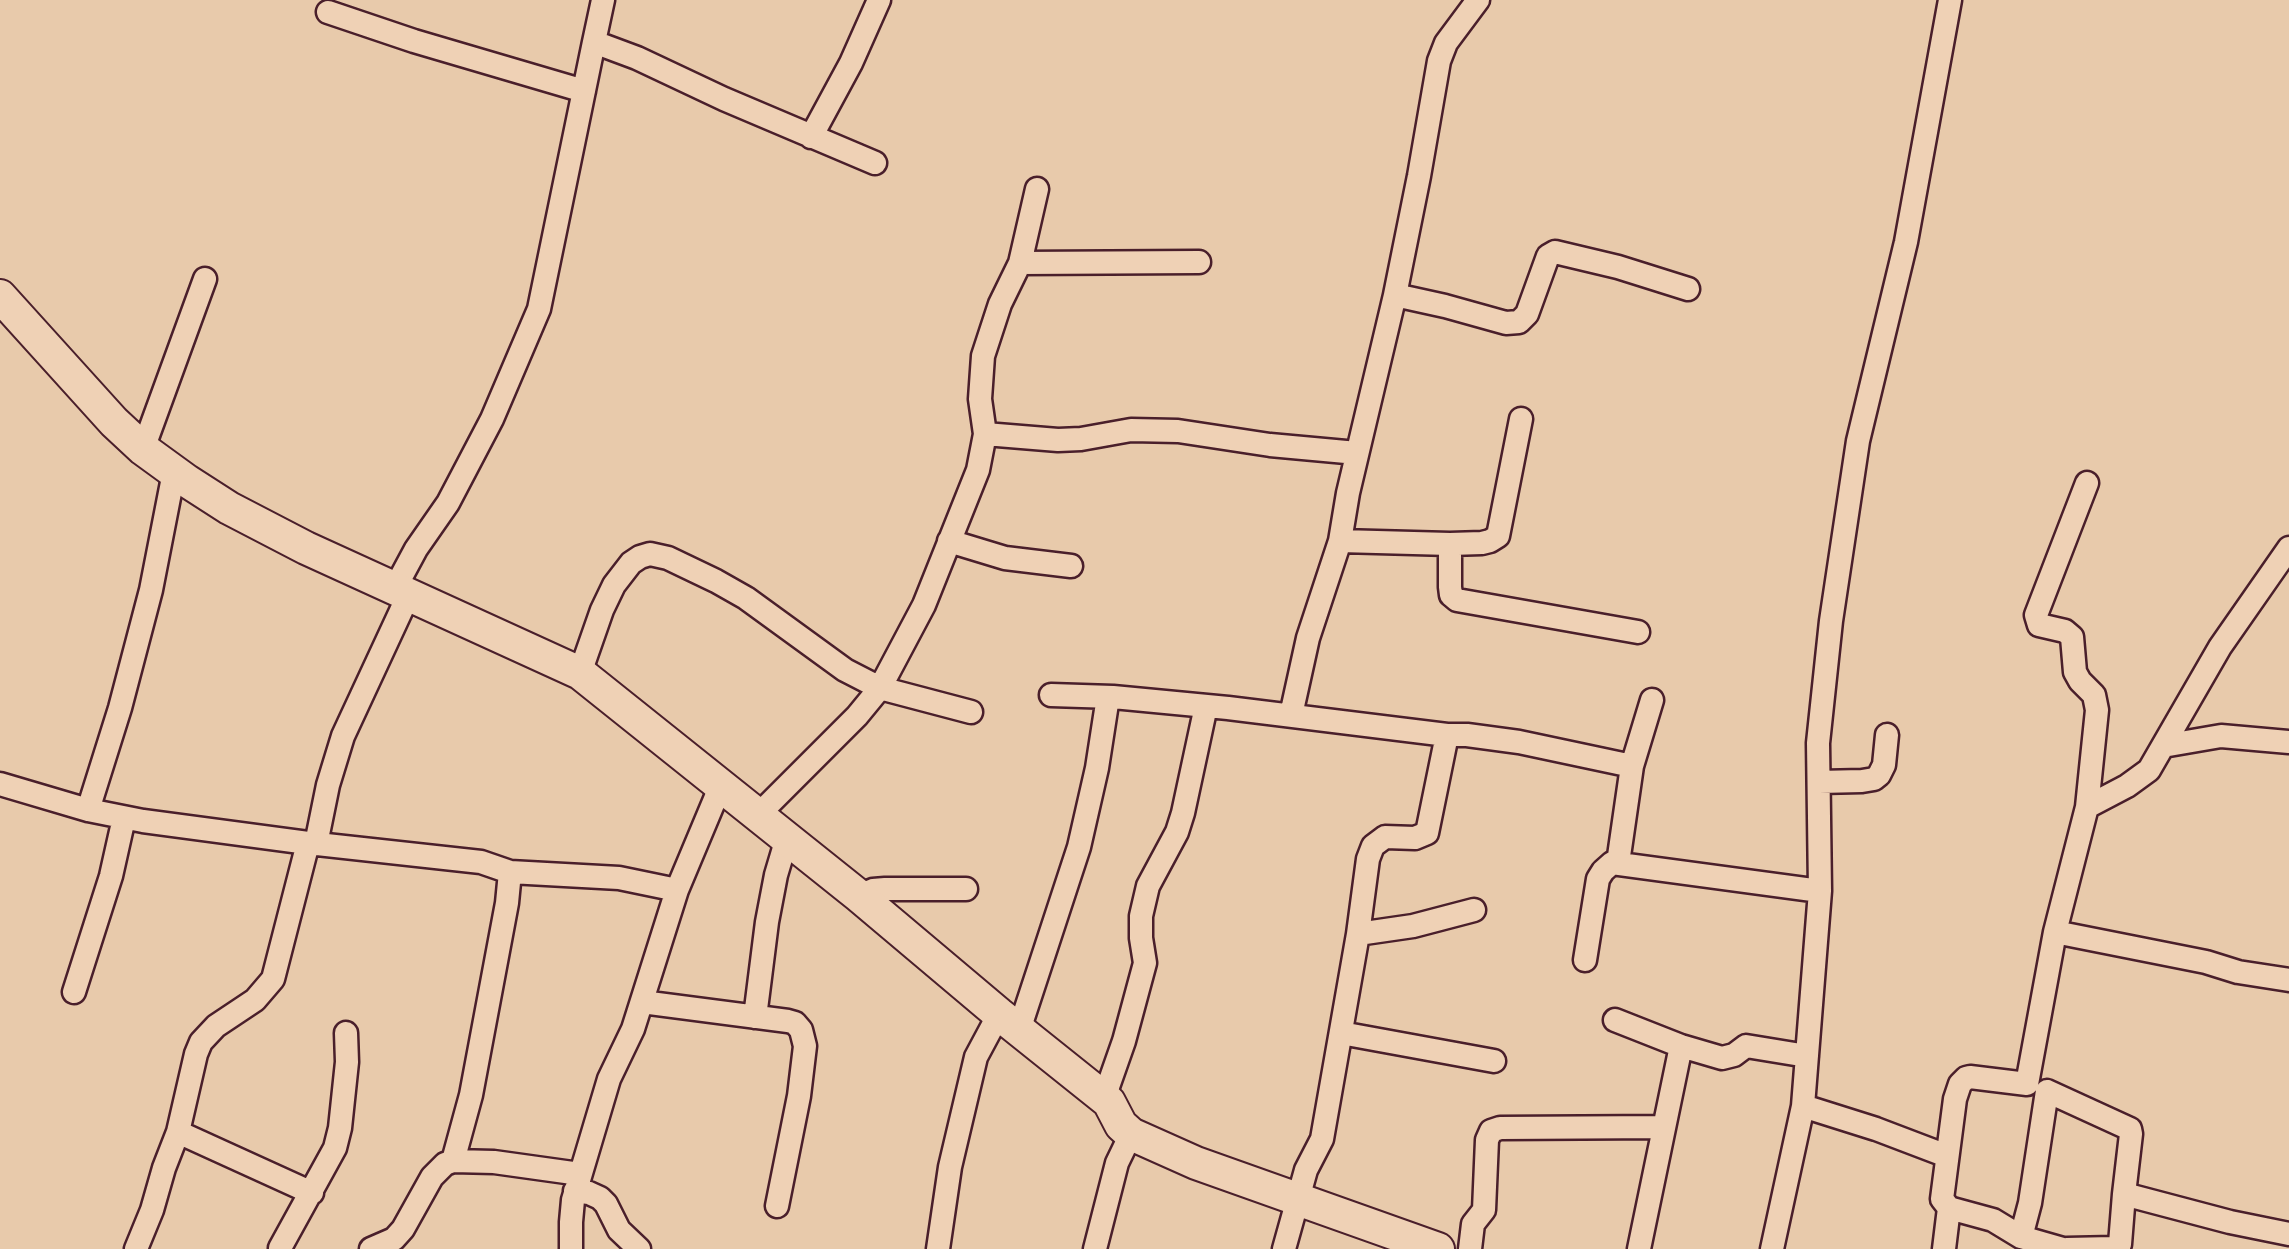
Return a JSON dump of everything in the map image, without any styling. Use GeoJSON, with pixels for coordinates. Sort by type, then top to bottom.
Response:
{"type":"FeatureCollection","features":[{"type":"Feature","properties":{"kind":"street"},"geometry":{"type":"LineString","coordinates":[[135,1249],[152,1210],[164,1168],[178,1132],[196,1054],[201,1042],[216,1026],[255,1000],[273,979],[343,736],[401,593],[416,549],[453,492],[492,419],[540,309],[603,0]]}},
{"type":"Feature","properties":{"kind":"street"},"geometry":{"type":"LineString","coordinates":[[811,137],[851,63],[879,0]]}},
{"type":"Feature","properties":{"kind":"street"},"geometry":{"type":"LineString","coordinates":[[1291,715],[1308,638],[1340,541],[1357,453],[1395,295],[1439,61],[1446,43],[1478,0]]}},
{"type":"Feature","properties":{"kind":"street"},"geometry":{"type":"LineString","coordinates":[[1772,1249],[1803,1106],[1820,891],[1818,743],[1824,671],[1858,441],[1906,242],[1944,3]]}},
{"type":"Feature","properties":{"kind":"street"},"geometry":{"type":"LineString","coordinates":[[328,12],[414,41],[584,91]]}},
{"type":"Feature","properties":{"kind":"street"},"geometry":{"type":"LineString","coordinates":[[594,42],[637,58],[724,99],[875,163]]}},
{"type":"Feature","properties":{"kind":"street"},"geometry":{"type":"LineString","coordinates":[[758,814],[857,716],[880,688],[924,606],[978,470],[985,434],[980,399],[983,356],[1000,304],[1020,263],[1037,189]]}},
{"type":"Feature","properties":{"kind":"street"},"geometry":{"type":"LineString","coordinates":[[1395,295],[1514,323],[1527,314],[1548,255],[1552,252],[1618,267],[1688,289]]}},
{"type":"Feature","properties":{"kind":"street"},"geometry":{"type":"LineString","coordinates":[[1020,263],[1198,262]]}},
{"type":"Feature","properties":{"kind":"street"},"geometry":{"type":"LineString","coordinates":[[143,449],[205,279]]}},
{"type":"Feature","properties":{"kind":"street"},"geometry":{"type":"LineString","coordinates":[[0,296],[114,422],[143,449],[229,508],[401,593],[580,673],[758,814],[1104,1098],[1112,1106],[1121,1125],[1131,1134],[1196,1163],[1298,1199],[1385,1240],[1437,1249]]}},
{"type":"Feature","properties":{"kind":"street"},"geometry":{"type":"LineString","coordinates":[[1340,541],[1482,543],[1498,536],[1521,419]]}},
{"type":"Feature","properties":{"kind":"street"},"geometry":{"type":"LineString","coordinates":[[985,434],[1081,439],[1124,430],[1178,431],[1270,445],[1357,453]]}},
{"type":"Feature","properties":{"kind":"street"},"geometry":{"type":"LineString","coordinates":[[88,810],[120,708],[151,590],[174,472]]}},
{"type":"Feature","properties":{"kind":"street"},"geometry":{"type":"LineString","coordinates":[[2021,1237],[2030,1203],[2037,1087],[2055,932],[2087,807],[2097,710],[2096,699],[2075,672],[2072,637],[2065,631],[2039,625],[2036,615],[2087,483]]}},
{"type":"Feature","properties":{"kind":"street"},"geometry":{"type":"LineString","coordinates":[[949,542],[1005,558],[1071,566]]}},
{"type":"Feature","properties":{"kind":"street"},"geometry":{"type":"LineString","coordinates":[[1450,544],[1450,587],[1451,595],[1457,600],[1638,632]]}},
{"type":"Feature","properties":{"kind":"street"},"geometry":{"type":"LineString","coordinates":[[2087,807],[2127,786],[2145,773],[2220,647],[2289,548]]}},
{"type":"Feature","properties":{"kind":"street"},"geometry":{"type":"LineString","coordinates":[[580,673],[602,610],[614,585],[631,563],[640,557],[650,555],[668,558],[717,580],[746,598],[845,670],[880,688],[971,712]]}},
{"type":"Feature","properties":{"kind":"street"},"geometry":{"type":"LineString","coordinates":[[1051,695],[1108,697],[1206,706],[1447,735],[1467,735],[1519,742],[1632,766]]}},
{"type":"Feature","properties":{"kind":"street"},"geometry":{"type":"LineString","coordinates":[[938,1249],[950,1167],[976,1057],[1009,1022],[1079,848],[1097,768],[1108,697]]}},
{"type":"Feature","properties":{"kind":"street"},"geometry":{"type":"LineString","coordinates":[[1618,863],[1632,766],[1652,700]]}},
{"type":"Feature","properties":{"kind":"street"},"geometry":{"type":"LineString","coordinates":[[1104,1098],[1124,1041],[1145,963],[1141,938],[1141,916],[1148,886],[1177,832],[1206,706]]}},
{"type":"Feature","properties":{"kind":"street"},"geometry":{"type":"LineString","coordinates":[[1284,1249],[1309,1164],[1322,1138],[1358,934],[1368,859],[1373,846],[1385,837],[1415,838],[1427,833],[1447,735]]}},
{"type":"Feature","properties":{"kind":"street"},"geometry":{"type":"LineString","coordinates":[[1819,782],[1874,779],[1884,765],[1887,735]]}},
{"type":"Feature","properties":{"kind":"street"},"geometry":{"type":"LineString","coordinates":[[2163,746],[2221,736],[2289,742]]}},
{"type":"Feature","properties":{"kind":"street"},"geometry":{"type":"LineString","coordinates":[[0,784],[88,810],[124,818],[312,844],[481,862],[510,872],[619,878],[677,890]]}},
{"type":"Feature","properties":{"kind":"street"},"geometry":{"type":"LineString","coordinates":[[571,1249],[570,1221],[578,1182],[609,1079],[633,1029],[677,890],[721,785]]}},
{"type":"Feature","properties":{"kind":"street"},"geometry":{"type":"LineString","coordinates":[[74,992],[111,876],[124,818]]}},
{"type":"Feature","properties":{"kind":"street"},"geometry":{"type":"LineString","coordinates":[[754,1017],[767,922],[776,875],[787,838]]}},
{"type":"Feature","properties":{"kind":"street"},"geometry":{"type":"LineString","coordinates":[[1585,960],[1599,879],[1608,866],[1618,863],[1820,891]]}},
{"type":"Feature","properties":{"kind":"street"},"geometry":{"type":"LineString","coordinates":[[453,1161],[471,1095],[507,903],[510,872]]}},
{"type":"Feature","properties":{"kind":"street"},"geometry":{"type":"LineString","coordinates":[[859,896],[879,889],[966,889]]}},
{"type":"Feature","properties":{"kind":"street"},"geometry":{"type":"LineString","coordinates":[[1358,934],[1413,926],[1474,909]]}},
{"type":"Feature","properties":{"kind":"street"},"geometry":{"type":"LineString","coordinates":[[2055,932],[2206,962],[2238,972],[2289,980]]}},
{"type":"Feature","properties":{"kind":"street"},"geometry":{"type":"LineString","coordinates":[[642,1002],[795,1023],[801,1030],[805,1046],[799,1096],[777,1206]]}},
{"type":"Feature","properties":{"kind":"street"},"geometry":{"type":"LineString","coordinates":[[1615,1020],[1681,1046],[1722,1058],[1746,1046],[1807,1056]]}},
{"type":"Feature","properties":{"kind":"street"},"geometry":{"type":"LineString","coordinates":[[281,1249],[329,1162],[340,1128],[347,1062],[346,1033]]}},
{"type":"Feature","properties":{"kind":"street"},"geometry":{"type":"LineString","coordinates":[[1341,1033],[1494,1061]]}},
{"type":"Feature","properties":{"kind":"street"},"geometry":{"type":"LineString","coordinates":[[1639,1249],[1681,1046]]}},
{"type":"Feature","properties":{"kind":"street"},"geometry":{"type":"LineString","coordinates":[[1978,1077],[2037,1087],[2130,1129],[2120,1244],[2113,1248],[2065,1249],[2021,1237],[1993,1220],[1949,1208],[1942,1199],[1947,1156],[1958,1088],[1963,1080],[1978,1077]]}},
{"type":"Feature","properties":{"kind":"street"},"geometry":{"type":"LineString","coordinates":[[1803,1106],[1876,1129],[1947,1156]]}},
{"type":"Feature","properties":{"kind":"street"},"geometry":{"type":"LineString","coordinates":[[1470,1249],[1473,1224],[1484,1210],[1487,1140],[1491,1131],[1500,1128],[1664,1127]]}},
{"type":"Feature","properties":{"kind":"street"},"geometry":{"type":"LineString","coordinates":[[178,1132],[312,1193]]}},
{"type":"Feature","properties":{"kind":"street"},"geometry":{"type":"LineString","coordinates":[[1095,1249],[1117,1163],[1131,1134]]}},
{"type":"Feature","properties":{"kind":"street"},"geometry":{"type":"LineString","coordinates":[[371,1249],[394,1239],[399,1234],[432,1177],[445,1164],[453,1161],[494,1162],[578,1182],[589,1193],[606,1204],[619,1230],[639,1249]]}},
{"type":"Feature","properties":{"kind":"street"},"geometry":{"type":"LineString","coordinates":[[2124,1194],[2230,1222],[2289,1234]]}},
{"type":"Feature","properties":{"kind":"street"},"geometry":{"type":"LineString","coordinates":[[1944,1249],[1949,1208]]}}]}
